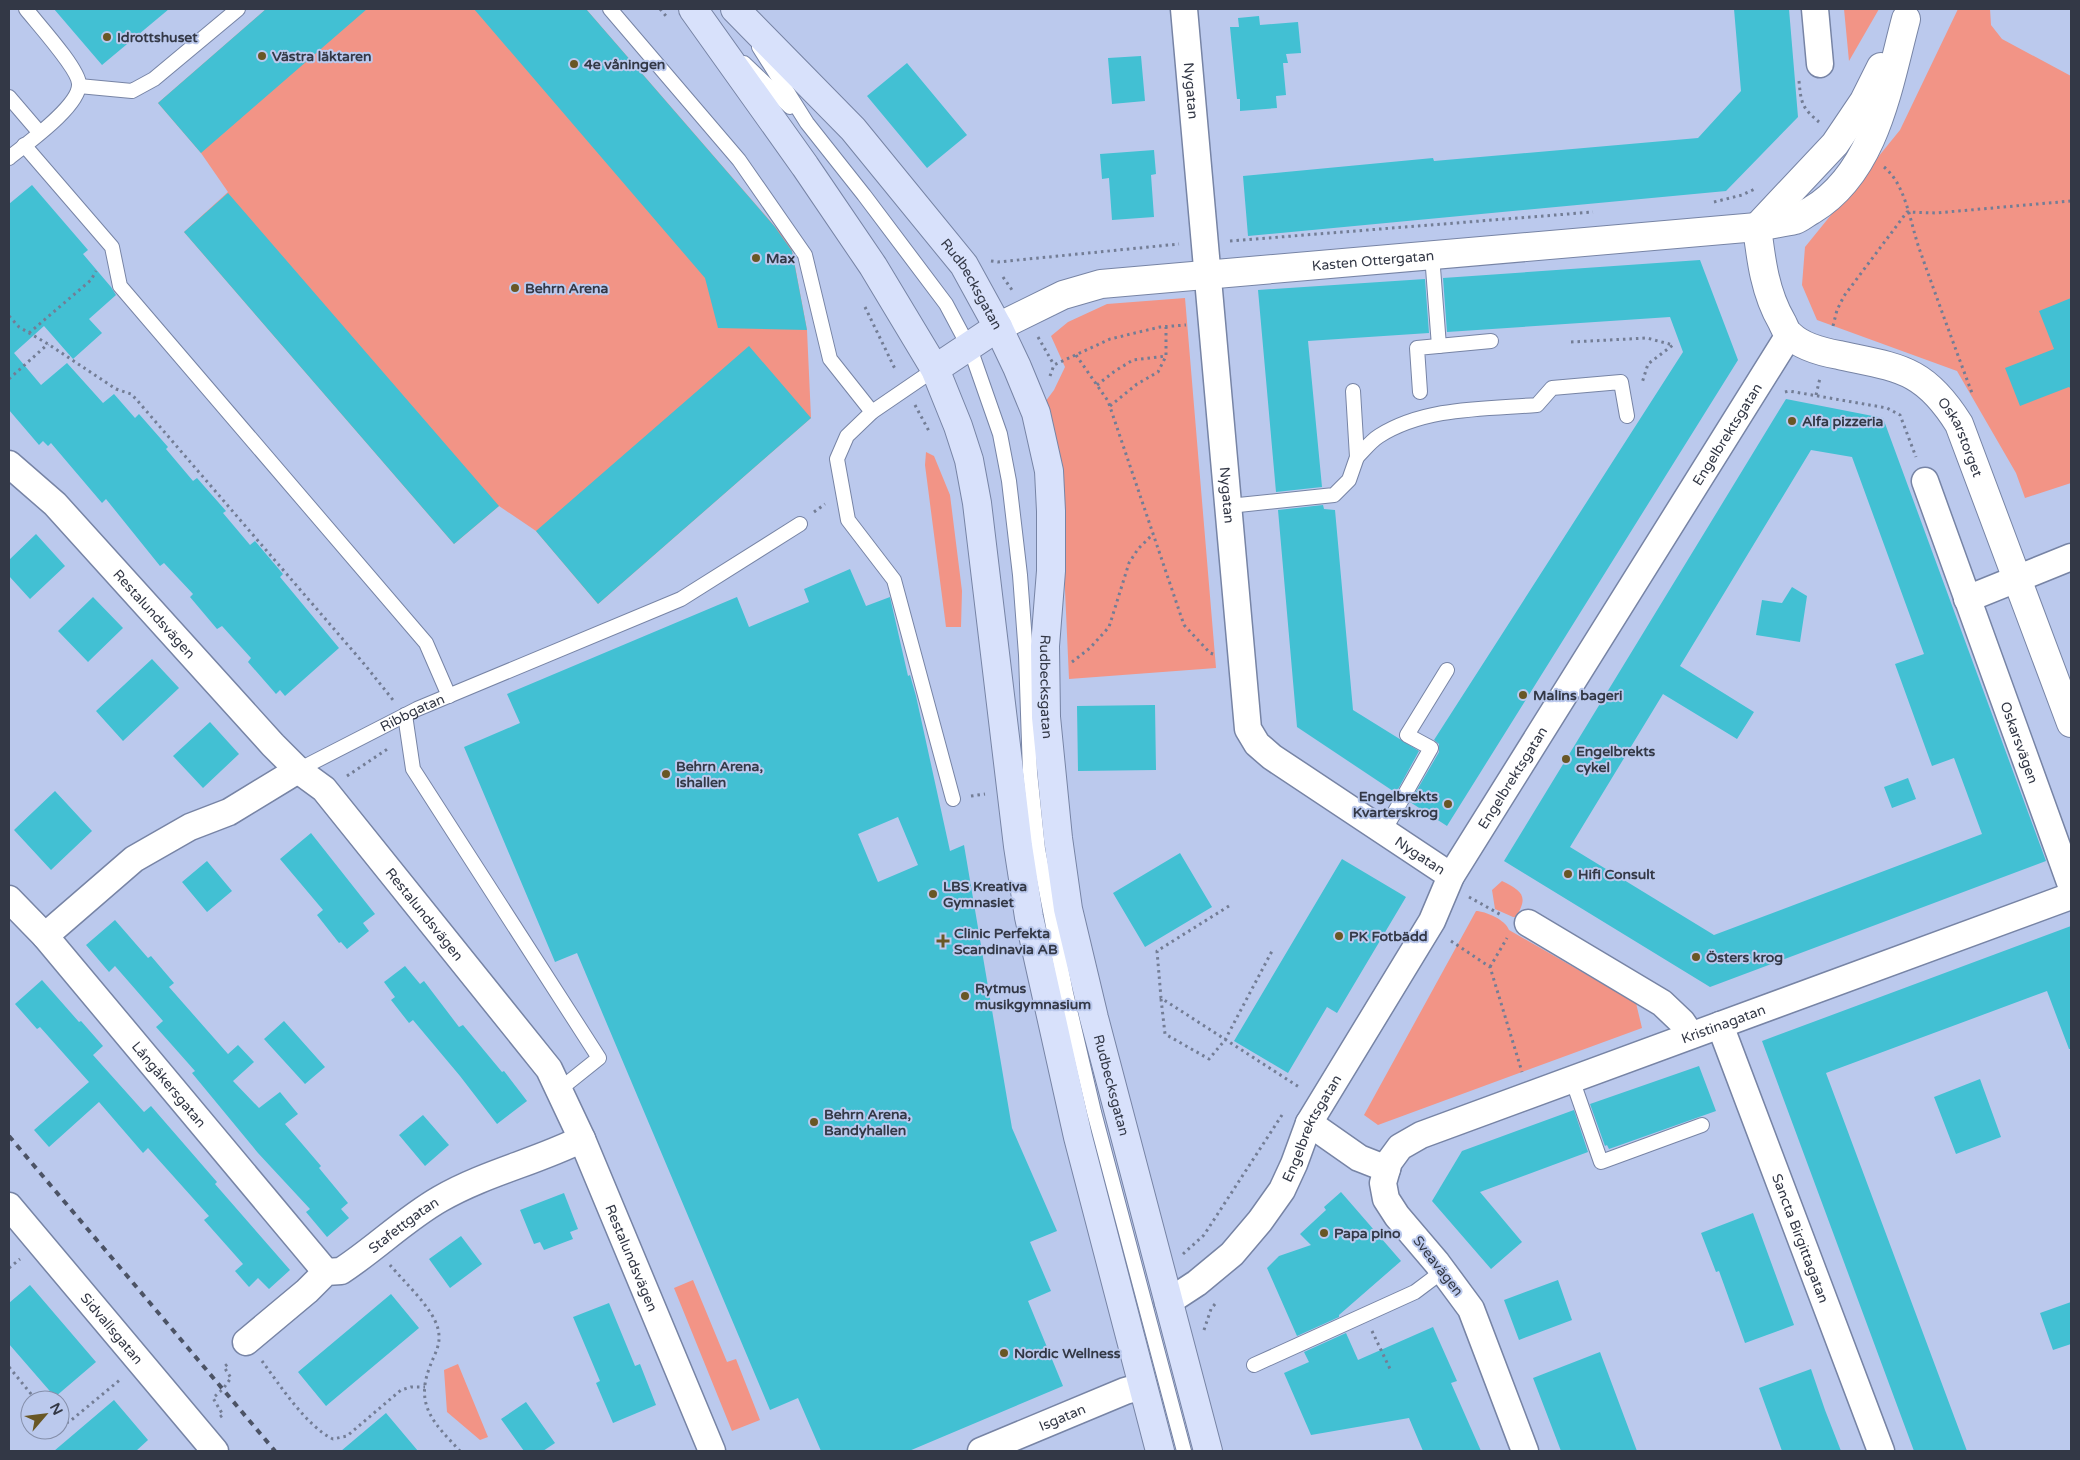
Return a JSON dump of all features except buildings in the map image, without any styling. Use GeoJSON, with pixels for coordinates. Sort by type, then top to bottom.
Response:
{"type":"FeatureCollection","features":[{"type":"Feature","properties":{"kind":"main road","name":"Rudbecksgatan"},"geometry":{"type":"LineString","coordinates":[[735,9],[853,129],[964,265],[998,326],[1036,413],[1049,479],[1051,511],[1051,571],[1046,646],[1046,717],[1057,828],[1068,909],[1094,1018],[1208,1451]]}},
{"type":"Feature","properties":{"kind":"main road"},"geometry":{"type":"LineString","coordinates":[[701,19],[873,266],[935,369],[958,426],[969,460],[977,503],[1018,846],[1029,917],[1078,1137],[1160,1451]]}},
{"type":"Feature","properties":{"kind":"main road"},"geometry":{"type":"LineString","coordinates":[[935,369],[998,326]]}},
{"type":"Feature","properties":{"kind":"street","name":"Nygatan"},"geometry":{"type":"LineString","coordinates":[[1184,9],[1248,729],[1257,744],[1272,757],[1451,876]]}},
{"type":"Feature","properties":{"kind":"street"},"geometry":{"type":"LineString","coordinates":[[1814,9],[1820,64]]}},
{"type":"Feature","properties":{"kind":"street"},"geometry":{"type":"LineString","coordinates":[[1789,335],[1774,309],[1767,288],[1757,227],[1836,144],[1864,101],[1909,14]]}},
{"type":"Feature","properties":{"kind":"street","name":"Kasten Ottergatan"},"geometry":{"type":"LineString","coordinates":[[998,326],[1063,295],[1101,284],[1757,227]]}},
{"type":"Feature","properties":{"kind":"street","name":"Oskarstorget"},"geometry":{"type":"LineString","coordinates":[[1789,335],[1807,346],[1827,353],[1899,368],[1922,380],[1939,394],[1959,424],[2018,579]]}},
{"type":"Feature","properties":{"kind":"street","name":"Engelbrektsgatan"},"geometry":{"type":"LineString","coordinates":[[1168,1302],[1197,1283],[1232,1254],[1266,1213],[1286,1181],[1309,1123],[1432,921],[1451,876],[1789,335]]}},
{"type":"Feature","properties":{"kind":"street","name":"Restalundsvägen"},"geometry":{"type":"LineString","coordinates":[[9,464],[55,504],[273,745],[298,770],[324,789],[549,1069],[582,1139],[712,1451]]}},
{"type":"Feature","properties":{"kind":"street","name":"Oskarsvägen"},"geometry":{"type":"LineString","coordinates":[[1924,481],[2071,885]]}},
{"type":"Feature","properties":{"kind":"street"},"geometry":{"type":"LineString","coordinates":[[1967,599],[2070,561]]}},
{"type":"Feature","properties":{"kind":"street"},"geometry":{"type":"LineString","coordinates":[[2018,579],[2071,723]]}},
{"type":"Feature","properties":{"kind":"street","name":"Ribbgatan"},"geometry":{"type":"LineString","coordinates":[[45,936],[134,859],[190,827],[229,812],[298,770]]}},
{"type":"Feature","properties":{"kind":"street","name":"Kristinagatan"},"geometry":{"type":"LineString","coordinates":[[1387,1169],[1389,1162],[1400,1147],[1421,1135],[2071,896]]}},
{"type":"Feature","properties":{"kind":"street","name":"Långåkersgatan"},"geometry":{"type":"LineString","coordinates":[[9,899],[45,936],[326,1272]]}},
{"type":"Feature","properties":{"kind":"street"},"geometry":{"type":"LineString","coordinates":[[1522,923],[1662,1003],[1682,1022],[1691,1035]]}},
{"type":"Feature","properties":{"kind":"street","name":"Sancta Birgittagatan"},"geometry":{"type":"LineString","coordinates":[[1720,1025],[1880,1451]]}},
{"type":"Feature","properties":{"kind":"street"},"geometry":{"type":"LineString","coordinates":[[1309,1123],[1359,1158],[1387,1169]]}},
{"type":"Feature","properties":{"kind":"street","name":"Stafettgatan"},"geometry":{"type":"LineString","coordinates":[[246,1342],[307,1291],[326,1272],[341,1271],[439,1199],[510,1167],[553,1154],[582,1139]]}},
{"type":"Feature","properties":{"kind":"street","name":"Sveavägen"},"geometry":{"type":"LineString","coordinates":[[1387,1169],[1383,1183],[1386,1199],[1397,1216],[1443,1271],[1471,1309],[1525,1451]]}},
{"type":"Feature","properties":{"kind":"street","name":"Sidvallsgatan"},"geometry":{"type":"LineString","coordinates":[[9,1206],[215,1451]]}},
{"type":"Feature","properties":{"kind":"street","name":"Isgatan"},"geometry":{"type":"LineString","coordinates":[[981,1451],[1125,1391],[1143,1386]]}},
{"type":"Feature","properties":{"kind":"lane"},"geometry":{"type":"LineString","coordinates":[[9,158],[66,108],[76,96],[79,86],[79,80],[73,68],[26,9]]}},
{"type":"Feature","properties":{"kind":"lane"},"geometry":{"type":"LineString","coordinates":[[79,86],[132,91],[154,79],[238,9]]}},
{"type":"Feature","properties":{"kind":"lane"},"geometry":{"type":"LineString","coordinates":[[610,9],[738,160],[805,255],[830,359],[872,412]]}},
{"type":"Feature","properties":{"kind":"lane"},"geometry":{"type":"LineString","coordinates":[[735,9],[807,123],[920,267],[946,304],[982,378],[1000,434],[1009,481],[1026,655],[1027,721],[1031,782],[1038,848],[1051,925],[1094,1112],[1184,1451]]}},
{"type":"Feature","properties":{"kind":"lane"},"geometry":{"type":"LineString","coordinates":[[701,19],[807,123]]}},
{"type":"Feature","properties":{"kind":"lane"},"geometry":{"type":"LineString","coordinates":[[9,96],[39,132]]}},
{"type":"Feature","properties":{"kind":"lane"},"geometry":{"type":"LineString","coordinates":[[24,145],[112,247],[120,286],[426,643],[449,696]]}},
{"type":"Feature","properties":{"kind":"lane"},"geometry":{"type":"LineString","coordinates":[[1432,255],[1439,346]]}},
{"type":"Feature","properties":{"kind":"lane"},"geometry":{"type":"LineString","coordinates":[[1420,392],[1417,348],[1490,341]]}},
{"type":"Feature","properties":{"kind":"lane"},"geometry":{"type":"LineString","coordinates":[[935,369],[872,412],[847,436],[836,459],[848,520],[894,580],[954,799]]}},
{"type":"Feature","properties":{"kind":"lane"},"geometry":{"type":"LineString","coordinates":[[1356,457],[1378,437],[1418,418],[1444,413],[1537,405],[1552,388],[1621,382],[1627,416]]}},
{"type":"Feature","properties":{"kind":"lane"},"geometry":{"type":"LineString","coordinates":[[1229,506],[1334,495],[1349,480],[1356,457],[1353,391]]}},
{"type":"Feature","properties":{"kind":"lane","name":"Ribbgatan"},"geometry":{"type":"LineString","coordinates":[[298,770],[405,715],[680,599],[800,524]]}},
{"type":"Feature","properties":{"kind":"lane"},"geometry":{"type":"LineString","coordinates":[[1384,831],[1431,748],[1407,735],[1447,670]]}},
{"type":"Feature","properties":{"kind":"lane"},"geometry":{"type":"LineString","coordinates":[[405,715],[413,769],[599,1058],[559,1090]]}},
{"type":"Feature","properties":{"kind":"lane"},"geometry":{"type":"LineString","coordinates":[[1572,1079],[1601,1162],[1702,1125]]}},
{"type":"Feature","properties":{"kind":"lane"},"geometry":{"type":"LineString","coordinates":[[1254,1365],[1415,1292],[1443,1271]]}},
{"type":"Feature","properties":{"kind":"path"},"geometry":{"type":"LineString","coordinates":[[1881,164],[1891,173],[1899,186],[1973,397]]}},
{"type":"Feature","properties":{"kind":"path"},"geometry":{"type":"LineString","coordinates":[[1710,203],[1742,195],[1757,188]]}},
{"type":"Feature","properties":{"kind":"path"},"geometry":{"type":"LineString","coordinates":[[1907,212],[1936,213],[2071,201]]}},
{"type":"Feature","properties":{"kind":"path"},"geometry":{"type":"LineString","coordinates":[[984,259],[998,262],[1601,211]]}},
{"type":"Feature","properties":{"kind":"path"},"geometry":{"type":"LineString","coordinates":[[1833,324],[1844,296],[1907,212]]}},
{"type":"Feature","properties":{"kind":"path"},"geometry":{"type":"LineString","coordinates":[[29,333],[91,280],[96,272],[97,265]]}},
{"type":"Feature","properties":{"kind":"path"},"geometry":{"type":"LineString","coordinates":[[9,316],[19,327],[48,344],[116,390],[131,394],[136,398],[365,665],[405,715]]}},
{"type":"Feature","properties":{"kind":"path"},"geometry":{"type":"LineString","coordinates":[[1030,397],[1046,391],[1054,365],[1110,339],[1166,327],[1213,322]]}},
{"type":"Feature","properties":{"kind":"path"},"geometry":{"type":"LineString","coordinates":[[1110,406],[1137,384],[1158,372],[1166,356],[1166,327]]}},
{"type":"Feature","properties":{"kind":"path"},"geometry":{"type":"LineString","coordinates":[[1571,342],[1647,338],[1673,345],[1648,364],[1642,381],[1643,402],[1627,416]]}},
{"type":"Feature","properties":{"kind":"path"},"geometry":{"type":"LineString","coordinates":[[9,379],[48,344]]}},
{"type":"Feature","properties":{"kind":"path"},"geometry":{"type":"LineString","coordinates":[[1076,355],[1110,406],[1152,535],[1184,625],[1210,653],[1242,664]]}},
{"type":"Feature","properties":{"kind":"path"},"geometry":{"type":"LineString","coordinates":[[1097,385],[1133,360],[1166,356]]}},
{"type":"Feature","properties":{"kind":"path"},"geometry":{"type":"LineString","coordinates":[[1816,395],[1887,408],[1897,412],[1900,415],[1924,481]]}},
{"type":"Feature","properties":{"kind":"path"},"geometry":{"type":"LineString","coordinates":[[800,524],[842,490]]}},
{"type":"Feature","properties":{"kind":"path"},"geometry":{"type":"LineString","coordinates":[[1067,666],[1090,648],[1109,627],[1129,563],[1138,548],[1152,535]]}},
{"type":"Feature","properties":{"kind":"path"},"geometry":{"type":"LineString","coordinates":[[1451,876],[1469,897],[1522,923],[1490,968]]}},
{"type":"Feature","properties":{"kind":"path"},"geometry":{"type":"LineString","coordinates":[[1229,906],[1157,951],[1165,1034],[1209,1060],[1225,1040],[1272,951]]}},
{"type":"Feature","properties":{"kind":"path"},"geometry":{"type":"LineString","coordinates":[[1448,939],[1490,968],[1530,1095]]}},
{"type":"Feature","properties":{"kind":"path"},"geometry":{"type":"LineString","coordinates":[[1161,998],[1299,1087],[1294,1096]]}},
{"type":"Feature","properties":{"kind":"path"},"geometry":{"type":"LineString","coordinates":[[1178,1251],[1181,1256],[1204,1235],[1284,1112]]}},
{"type":"Feature","properties":{"kind":"path"},"geometry":{"type":"LineString","coordinates":[[375,1247],[427,1309],[438,1326],[438,1347],[429,1368],[424,1404],[428,1412],[460,1451]]}},
{"type":"Feature","properties":{"kind":"path"},"geometry":{"type":"LineString","coordinates":[[1197,1283],[1211,1309]]}},
{"type":"Feature","properties":{"kind":"path"},"geometry":{"type":"LineString","coordinates":[[1204,1334],[1211,1309],[1216,1302]]}},
{"type":"Feature","properties":{"kind":"path"},"geometry":{"type":"LineString","coordinates":[[1365,1315],[1391,1372]]}},
{"type":"Feature","properties":{"kind":"path"},"geometry":{"type":"LineString","coordinates":[[218,1419],[223,1415],[213,1398],[231,1378],[224,1367],[235,1358],[246,1342],[298,1408],[319,1430],[332,1439],[347,1436],[401,1390],[411,1387],[425,1387]]}},
{"type":"Feature","properties":{"kind":"path"},"geometry":{"type":"LineString","coordinates":[[70,1421],[141,1363]]}},
{"type":"Feature","properties":{"kind":"path"},"geometry":{"type":"LineString","coordinates":[[9,1367],[28,1390]]}},
{"type":"Feature","properties":{"kind":"shaded area","name":"Behrn Arena"},"geometry":{"type":"Polygon","coordinates":[[[266,9],[586,9],[791,245],[807,330],[811,418],[598,604],[536,531],[499,506],[454,544],[184,232],[228,192],[201,153],[158,103],[266,9]]]}},
{"type":"Feature","properties":{"kind":"shaded area"},"geometry":{"type":"Polygon","coordinates":[[[1844,9],[1879,9],[1849,61],[1844,9]]]}},
{"type":"Feature","properties":{"kind":"shaded area"},"geometry":{"type":"Polygon","coordinates":[[[1958,9],[1990,9],[1991,25],[2002,39],[2071,76],[2071,483],[2025,498],[2016,473],[1957,371],[1817,320],[1802,285],[1805,247],[1900,130],[1958,9]]]}},
{"type":"Feature","properties":{"kind":"shaded area"},"geometry":{"type":"Polygon","coordinates":[[[1185,298],[1216,668],[1069,679],[1059,456],[1045,402],[1054,390],[1065,367],[1051,336],[1068,322],[1107,304],[1185,298]]]}},
{"type":"Feature","properties":{"kind":"shaded area"},"geometry":{"type":"Polygon","coordinates":[[[926,452],[934,456],[950,495],[962,591],[961,627],[946,627],[925,465],[926,452]]]}},
{"type":"Feature","properties":{"kind":"shaded area"},"geometry":{"type":"Polygon","coordinates":[[[1502,881],[1519,891],[1523,899],[1516,917],[1495,909],[1492,890],[1502,881]]]}},
{"type":"Feature","properties":{"kind":"shaded area"},"geometry":{"type":"Polygon","coordinates":[[[1476,911],[1495,917],[1504,923],[1509,930],[1636,1003],[1642,1028],[1378,1125],[1364,1115],[1476,911]]]}},
{"type":"Feature","properties":{"kind":"shaded area"},"geometry":{"type":"Polygon","coordinates":[[[693,1280],[727,1362],[736,1359],[760,1420],[732,1431],[674,1288],[693,1280]]]}},
{"type":"Feature","properties":{"kind":"shaded area"},"geometry":{"type":"Polygon","coordinates":[[[458,1364],[488,1437],[480,1440],[447,1412],[444,1370],[458,1364]]]}},
{"type":"Feature","properties":{"kind":"railway"},"geometry":{"type":"LineString","coordinates":[[9,1136],[275,1451]]}},
{"type":"Feature","properties":{"kind":"place","name":"Idrottshuset"},"geometry":{"type":"Point","coordinates":[107,37]}},
{"type":"Feature","properties":{"kind":"place","name":"Västra läktaren"},"geometry":{"type":"Point","coordinates":[262,56]}},
{"type":"Feature","properties":{"kind":"place","name":"4e våningen"},"geometry":{"type":"Point","coordinates":[574,64]}},
{"type":"Feature","properties":{"kind":"place","name":"Max"},"geometry":{"type":"Point","coordinates":[756,258]}},
{"type":"Feature","properties":{"kind":"place","name":"Behrn Arena"},"geometry":{"type":"Point","coordinates":[515,288]}},
{"type":"Feature","properties":{"kind":"place","name":"Alfa pizzeria"},"geometry":{"type":"Point","coordinates":[1792,421]}},
{"type":"Feature","properties":{"kind":"place","name":"Malins bageri"},"geometry":{"type":"Point","coordinates":[1523,695]}},
{"type":"Feature","properties":{"kind":"place","name":"Engelbrekts cykel"},"geometry":{"type":"Point","coordinates":[1566,759]}},
{"type":"Feature","properties":{"kind":"place","name":"Behrn Arena, Ishallen"},"geometry":{"type":"Point","coordinates":[666,774]}},
{"type":"Feature","properties":{"kind":"place","name":"Engelbrekts Kvarterskrog"},"geometry":{"type":"Point","coordinates":[1448,804]}},
{"type":"Feature","properties":{"kind":"place","name":"Hifi Consult"},"geometry":{"type":"Point","coordinates":[1568,874]}},
{"type":"Feature","properties":{"kind":"place","name":"LBS Kreativa Gymnasiet"},"geometry":{"type":"Point","coordinates":[933,894]}},
{"type":"Feature","properties":{"kind":"place","name":"PK Fotbädd"},"geometry":{"type":"Point","coordinates":[1339,936]}},
{"type":"Feature","properties":{"kind":"place","name":"Clinic Perfekta Scandinavia AB"},"geometry":{"type":"Point","coordinates":[943,941]}},
{"type":"Feature","properties":{"kind":"place","name":"Östers krog"},"geometry":{"type":"Point","coordinates":[1696,957]}},
{"type":"Feature","properties":{"kind":"place","name":"Rytmus musikgymnasium"},"geometry":{"type":"Point","coordinates":[965,996]}},
{"type":"Feature","properties":{"kind":"place","name":"Behrn Arena, Bandyhallen"},"geometry":{"type":"Point","coordinates":[814,1122]}},
{"type":"Feature","properties":{"kind":"place","name":"Papa pino"},"geometry":{"type":"Point","coordinates":[1324,1233]}},
{"type":"Feature","properties":{"kind":"place","name":"Nordic Wellness"},"geometry":{"type":"Point","coordinates":[1004,1353]}}]}
